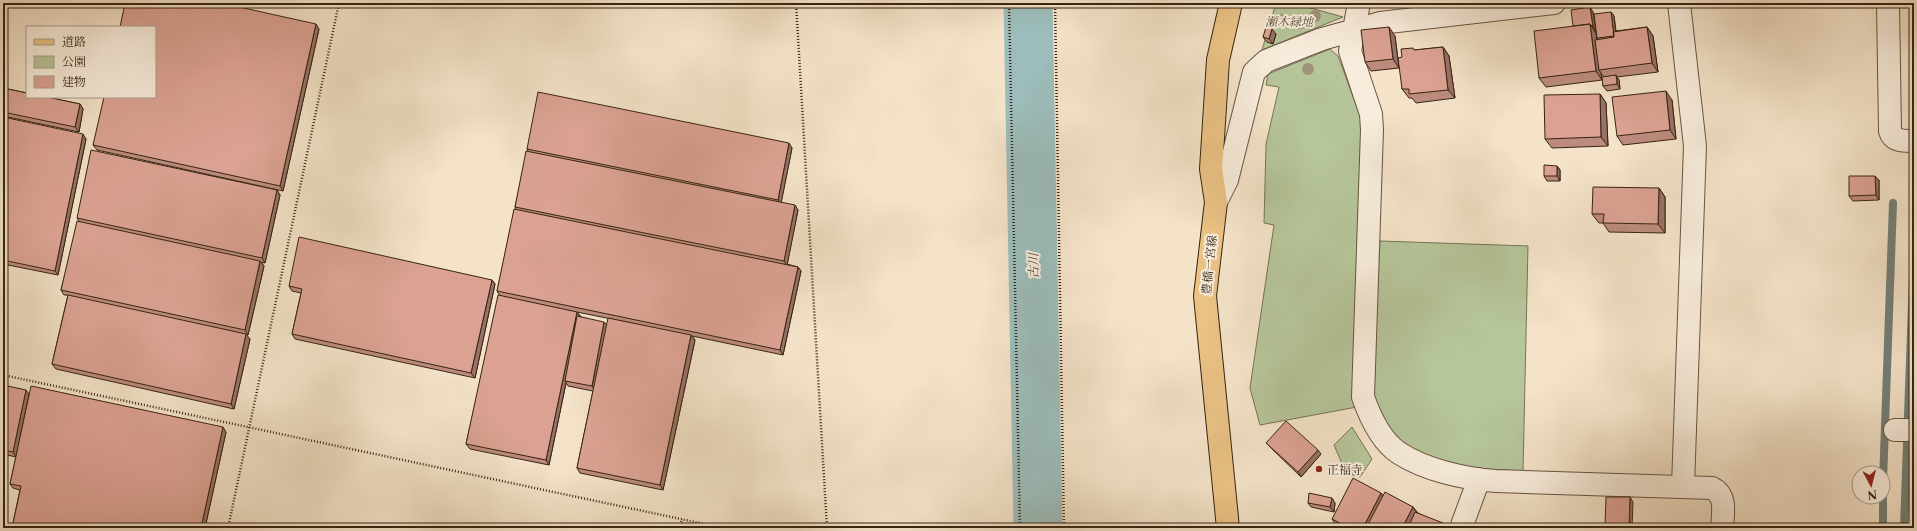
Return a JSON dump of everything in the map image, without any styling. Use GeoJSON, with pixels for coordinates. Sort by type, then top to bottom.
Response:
{"type":"FeatureCollection","features":[{"type":"Feature","properties":{"kind":"main road","name":"豊橋一宮線"},"geometry":{"type":"LineString","coordinates":[[1228,528],[1205,296],[1216,202],[1211,169],[1218,60],[1231,3]]}},
{"type":"Feature","properties":{"kind":"street"},"geometry":{"type":"LineString","coordinates":[[1359,3],[1350,51],[1371,114],[1372,130],[1363,397],[1368,411],[1380,433],[1399,453],[1429,466],[1462,477],[1479,479],[1712,488],[1719,491],[1723,507],[1722,528]]}},
{"type":"Feature","properties":{"kind":"street"},"geometry":{"type":"LineString","coordinates":[[1216,202],[1227,180],[1254,72],[1266,61],[1322,40],[1380,23],[1554,3]]}},
{"type":"Feature","properties":{"kind":"street"},"geometry":{"type":"LineString","coordinates":[[1679,3],[1678,8],[1695,146],[1683,486]]}},
{"type":"Feature","properties":{"kind":"street"},"geometry":{"type":"LineString","coordinates":[[1888,3],[1890,131],[1892,136],[1896,139],[1912,141]]}},
{"type":"Feature","properties":{"kind":"street"},"geometry":{"type":"LineString","coordinates":[[1460,528],[1479,479]]}},
{"type":"Feature","properties":{"kind":"path"},"geometry":{"type":"LineString","coordinates":[[228,528],[339,3]]}},
{"type":"Feature","properties":{"kind":"path"},"geometry":{"type":"LineString","coordinates":[[796,3],[827,528]]}},
{"type":"Feature","properties":{"kind":"path"},"geometry":{"type":"LineString","coordinates":[[1009,3],[1020,528]]}},
{"type":"Feature","properties":{"kind":"path"},"geometry":{"type":"LineString","coordinates":[[1055,3],[1064,528]]}},
{"type":"Feature","properties":{"kind":"path"},"geometry":{"type":"LineString","coordinates":[[3,375],[249,426],[723,528]]}},
{"type":"Feature","properties":{"kind":"path"},"geometry":{"type":"LineString","coordinates":[[680,528],[682,519]]}},
{"type":"Feature","properties":{"kind":"green space","name":"瀬木緑地"},"geometry":{"type":"Polygon","coordinates":[[[1276,3],[1293,3],[1343,17],[1262,50],[1276,3]]]}},
{"type":"Feature","properties":{"kind":"green space"},"geometry":{"type":"Polygon","coordinates":[[[1330,49],[1338,56],[1362,121],[1357,407],[1260,425],[1250,388],[1274,225],[1264,223],[1266,144],[1279,87],[1266,85],[1268,74],[1330,49]]]}},
{"type":"Feature","properties":{"kind":"green space"},"geometry":{"type":"Polygon","coordinates":[[[1380,241],[1528,246],[1523,471],[1475,469],[1436,459],[1418,452],[1394,437],[1374,399],[1371,379],[1380,241]]]}},
{"type":"Feature","properties":{"kind":"green space"},"geometry":{"type":"Polygon","coordinates":[[[1352,427],[1372,459],[1360,477],[1346,473],[1334,445],[1352,427]]]}},
{"type":"Feature","properties":{"kind":"building"},"geometry":{"type":"Polygon","coordinates":[[[125,3],[221,3],[316,24],[280,186],[93,145],[104,98],[156,98],[156,26],[120,26],[125,3]]]}},
{"type":"Feature","properties":{"kind":"building"},"geometry":{"type":"Polygon","coordinates":[[[1590,7],[1593,27],[1590,24],[1573,26],[1571,10],[1590,7]]]}},
{"type":"Feature","properties":{"kind":"building"},"geometry":{"type":"Polygon","coordinates":[[[1611,12],[1614,36],[1597,38],[1594,14],[1611,12]]]}},
{"type":"Feature","properties":{"kind":"building"},"geometry":{"type":"Polygon","coordinates":[[[1590,24],[1596,71],[1539,78],[1534,31],[1590,24]]]}},
{"type":"Feature","properties":{"kind":"building"},"geometry":{"type":"Polygon","coordinates":[[[1266,27],[1272,29],[1269,39],[1263,37],[1266,27]]]}},
{"type":"Feature","properties":{"kind":"building"},"geometry":{"type":"Polygon","coordinates":[[[1389,27],[1393,59],[1365,62],[1361,30],[1389,27]]]}},
{"type":"Feature","properties":{"kind":"building"},"geometry":{"type":"Polygon","coordinates":[[[1647,27],[1652,63],[1599,70],[1595,40],[1614,37],[1613,32],[1647,27]]]}},
{"type":"Feature","properties":{"kind":"building"},"geometry":{"type":"Polygon","coordinates":[[[1443,47],[1448,90],[1409,94],[1409,89],[1402,89],[1398,58],[1402,57],[1401,49],[1413,48],[1414,50],[1443,47]]]}},
{"type":"Feature","properties":{"kind":"building"},"geometry":{"type":"Polygon","coordinates":[[[1616,75],[1617,84],[1603,86],[1602,77],[1616,75]]]}},
{"type":"Feature","properties":{"kind":"building"},"geometry":{"type":"Polygon","coordinates":[[[3,88],[26,93],[26,98],[52,98],[80,104],[75,127],[3,112],[3,88]]]}},
{"type":"Feature","properties":{"kind":"building"},"geometry":{"type":"Polygon","coordinates":[[[1666,91],[1670,130],[1617,136],[1612,97],[1666,91]]]}},
{"type":"Feature","properties":{"kind":"building"},"geometry":{"type":"Polygon","coordinates":[[[538,92],[789,143],[778,200],[527,149],[538,92]]]}},
{"type":"Feature","properties":{"kind":"building"},"geometry":{"type":"Polygon","coordinates":[[[1600,94],[1601,137],[1545,139],[1544,95],[1600,94]]]}},
{"type":"Feature","properties":{"kind":"building"},"geometry":{"type":"Polygon","coordinates":[[[3,117],[83,134],[55,271],[3,260],[3,117]]]}},
{"type":"Feature","properties":{"kind":"building"},"geometry":{"type":"Polygon","coordinates":[[[91,150],[277,190],[262,258],[77,218],[91,150]]]}},
{"type":"Feature","properties":{"kind":"building"},"geometry":{"type":"Polygon","coordinates":[[[526,151],[795,205],[784,261],[515,207],[526,151]]]}},
{"type":"Feature","properties":{"kind":"building"},"geometry":{"type":"Polygon","coordinates":[[[1544,165],[1557,166],[1557,176],[1544,176],[1544,165]]]}},
{"type":"Feature","properties":{"kind":"building"},"geometry":{"type":"Polygon","coordinates":[[[1849,176],[1875,176],[1876,195],[1849,196],[1849,176]]]}},
{"type":"Feature","properties":{"kind":"building"},"geometry":{"type":"Polygon","coordinates":[[[1593,187],[1659,188],[1658,224],[1603,223],[1604,214],[1592,214],[1593,187]]]}},
{"type":"Feature","properties":{"kind":"building"},"geometry":{"type":"Polygon","coordinates":[[[514,209],[798,267],[780,350],[497,291],[514,209]]]}},
{"type":"Feature","properties":{"kind":"building"},"geometry":{"type":"Polygon","coordinates":[[[77,221],[260,261],[245,330],[61,290],[77,221]]]}},
{"type":"Feature","properties":{"kind":"building"},"geometry":{"type":"Polygon","coordinates":[[[299,237],[492,280],[471,373],[292,334],[302,289],[289,286],[299,237]]]}},
{"type":"Feature","properties":{"kind":"building"},"geometry":{"type":"Polygon","coordinates":[[[68,295],[246,334],[231,404],[52,364],[68,295]]]}},
{"type":"Feature","properties":{"kind":"building"},"geometry":{"type":"Polygon","coordinates":[[[498,295],[577,312],[546,460],[466,444],[498,295]]]}},
{"type":"Feature","properties":{"kind":"building"},"geometry":{"type":"Polygon","coordinates":[[[577,316],[604,322],[592,386],[565,381],[577,316]]]}},
{"type":"Feature","properties":{"kind":"building"},"geometry":{"type":"Polygon","coordinates":[[[608,318],[691,335],[660,485],[577,468],[608,318]]]}},
{"type":"Feature","properties":{"kind":"building"},"geometry":{"type":"Polygon","coordinates":[[[3,385],[26,390],[13,452],[3,450],[3,385]]]}},
{"type":"Feature","properties":{"kind":"building"},"geometry":{"type":"Polygon","coordinates":[[[31,386],[223,427],[201,528],[12,528],[21,486],[10,484],[31,386]]]}},
{"type":"Feature","properties":{"kind":"building"},"geometry":{"type":"Polygon","coordinates":[[[1286,421],[1318,450],[1298,472],[1266,443],[1286,421]]]}},
{"type":"Feature","properties":{"kind":"building"},"geometry":{"type":"Polygon","coordinates":[[[1353,478],[1381,493],[1363,528],[1349,528],[1332,519],[1353,478]]]}},
{"type":"Feature","properties":{"kind":"building"},"geometry":{"type":"Polygon","coordinates":[[[1385,492],[1413,507],[1402,528],[1366,528],[1385,492]]]}},
{"type":"Feature","properties":{"kind":"building"},"geometry":{"type":"Polygon","coordinates":[[[1309,493],[1332,498],[1330,507],[1308,503],[1309,493]]]}},
{"type":"Feature","properties":{"kind":"building"},"geometry":{"type":"Polygon","coordinates":[[[1606,497],[1630,497],[1629,528],[1605,528],[1606,497]]]}},
{"type":"Feature","properties":{"kind":"building"},"geometry":{"type":"Polygon","coordinates":[[[1415,512],[1443,523],[1441,528],[1408,528],[1415,512]]]}},
{"type":"Feature","properties":{"kind":"waterway","name":"古川"},"geometry":{"type":"LineString","coordinates":[[1028,3],[1038,528]]}},
{"type":"Feature","properties":{"kind":"waterway"},"geometry":{"type":"LineString","coordinates":[[1883,528],[1883,482],[1893,203]]}},
{"type":"Feature","properties":{"kind":"waterway"},"geometry":{"type":"LineString","coordinates":[[1904,528],[1914,248]]}},
{"type":"Feature","properties":{"kind":"place","name":"正福寺"},"geometry":{"type":"Point","coordinates":[1319,469]}}]}
